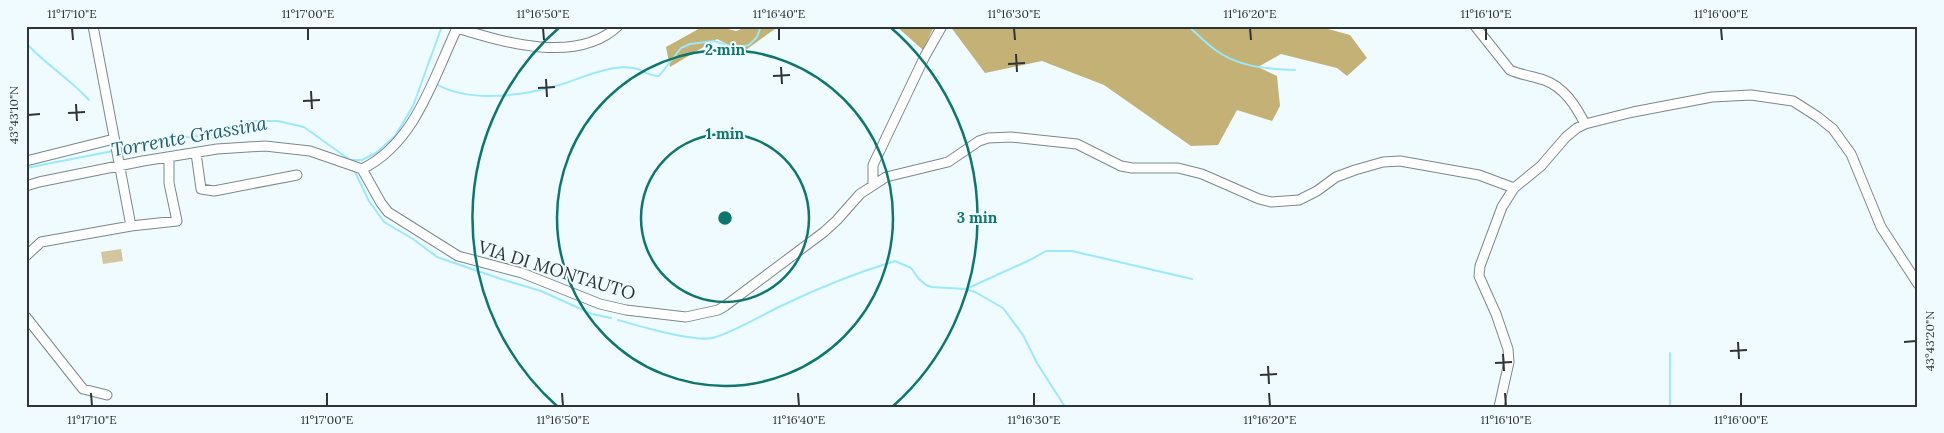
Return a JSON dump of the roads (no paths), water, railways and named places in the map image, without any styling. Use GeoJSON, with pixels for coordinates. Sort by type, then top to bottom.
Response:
{"type":"FeatureCollection","features":[{"type":"Feature","properties":{"kind":"street"},"geometry":{"type":"LineString","coordinates":[[93,26],[131,226]]}},
{"type":"Feature","properties":{"kind":"street"},"geometry":{"type":"LineString","coordinates":[[26,186],[119,165],[196,153],[264,146],[310,151],[362,168],[375,162],[387,152],[407,129],[421,107],[457,27],[524,46],[574,46],[599,39],[618,26]]}},
{"type":"Feature","properties":{"kind":"street"},"geometry":{"type":"LineString","coordinates":[[874,184],[873,165],[925,56],[942,26]]}},
{"type":"Feature","properties":{"kind":"street"},"geometry":{"type":"LineString","coordinates":[[1475,26],[1510,70],[1518,74],[1545,80],[1567,96],[1585,124]]}},
{"type":"Feature","properties":{"kind":"street"},"geometry":{"type":"LineString","coordinates":[[1499,407],[1509,362],[1499,320],[1479,276],[1480,266],[1502,207],[1514,188],[1541,166],[1566,137],[1585,124],[1633,112],[1712,97],[1752,94],[1793,100],[1818,116],[1833,129],[1851,154],[1881,227],[1918,284]]}},
{"type":"Feature","properties":{"kind":"street","name":"VIA DI MONTAUTO"},"geometry":{"type":"LineString","coordinates":[[362,168],[388,212],[458,256],[522,273],[609,306],[626,310],[686,317],[718,310],[725,306],[824,232],[860,194],[886,177],[948,162],[988,138],[1026,137],[1077,144],[1121,166],[1143,169],[1178,168],[1202,174],[1259,199],[1271,202],[1298,200],[1336,177],[1349,172],[1383,162],[1400,161],[1479,175],[1514,188]]}},
{"type":"Feature","properties":{"kind":"street"},"geometry":{"type":"LineString","coordinates":[[26,161],[114,141]]}},
{"type":"Feature","properties":{"kind":"street"},"geometry":{"type":"LineString","coordinates":[[196,153],[201,189],[214,191],[297,175]]}},
{"type":"Feature","properties":{"kind":"street"},"geometry":{"type":"LineString","coordinates":[[26,256],[41,242],[131,226],[176,221],[169,183],[169,157]]}},
{"type":"Feature","properties":{"kind":"street"},"geometry":{"type":"LineString","coordinates":[[26,317],[82,389],[108,395]]}},
{"type":"Feature","properties":{"kind":"waterway","name":"Torrente Grassina"},"geometry":{"type":"LineString","coordinates":[[120,149],[159,140],[210,135],[250,121],[278,121],[304,127],[350,160],[362,160],[376,153],[395,136],[413,106],[442,26]]}},
{"type":"Feature","properties":{"kind":"waterway"},"geometry":{"type":"LineString","coordinates":[[436,84],[464,94],[495,96],[542,90],[600,71],[626,67],[659,76],[681,48],[690,44],[714,41],[737,48],[749,45],[757,37],[761,26]]}},
{"type":"Feature","properties":{"kind":"waterway"},"geometry":{"type":"LineString","coordinates":[[1188,26],[1214,49],[1232,60],[1263,68],[1295,70]]}},
{"type":"Feature","properties":{"kind":"waterway"},"geometry":{"type":"LineString","coordinates":[[26,43],[89,100]]}},
{"type":"Feature","properties":{"kind":"waterway","name":"Torrente Grassina"},"geometry":{"type":"LineString","coordinates":[[26,168],[113,151]]}},
{"type":"Feature","properties":{"kind":"waterway"},"geometry":{"type":"LineString","coordinates":[[355,172],[369,201],[384,222],[413,239],[437,257],[541,291],[592,314],[611,318]]}},
{"type":"Feature","properties":{"kind":"waterway"},"geometry":{"type":"LineString","coordinates":[[966,289],[1046,251],[1072,251],[1192,279]]}},
{"type":"Feature","properties":{"kind":"waterway"},"geometry":{"type":"LineString","coordinates":[[618,320],[679,336],[703,339],[712,338],[720,336],[823,287],[895,261],[911,268],[926,285],[966,289],[1003,308],[1023,335],[1037,363],[1065,407]]}},
{"type":"Feature","properties":{"kind":"waterway"},"geometry":{"type":"LineString","coordinates":[[1670,353],[1670,407]]}}]}
